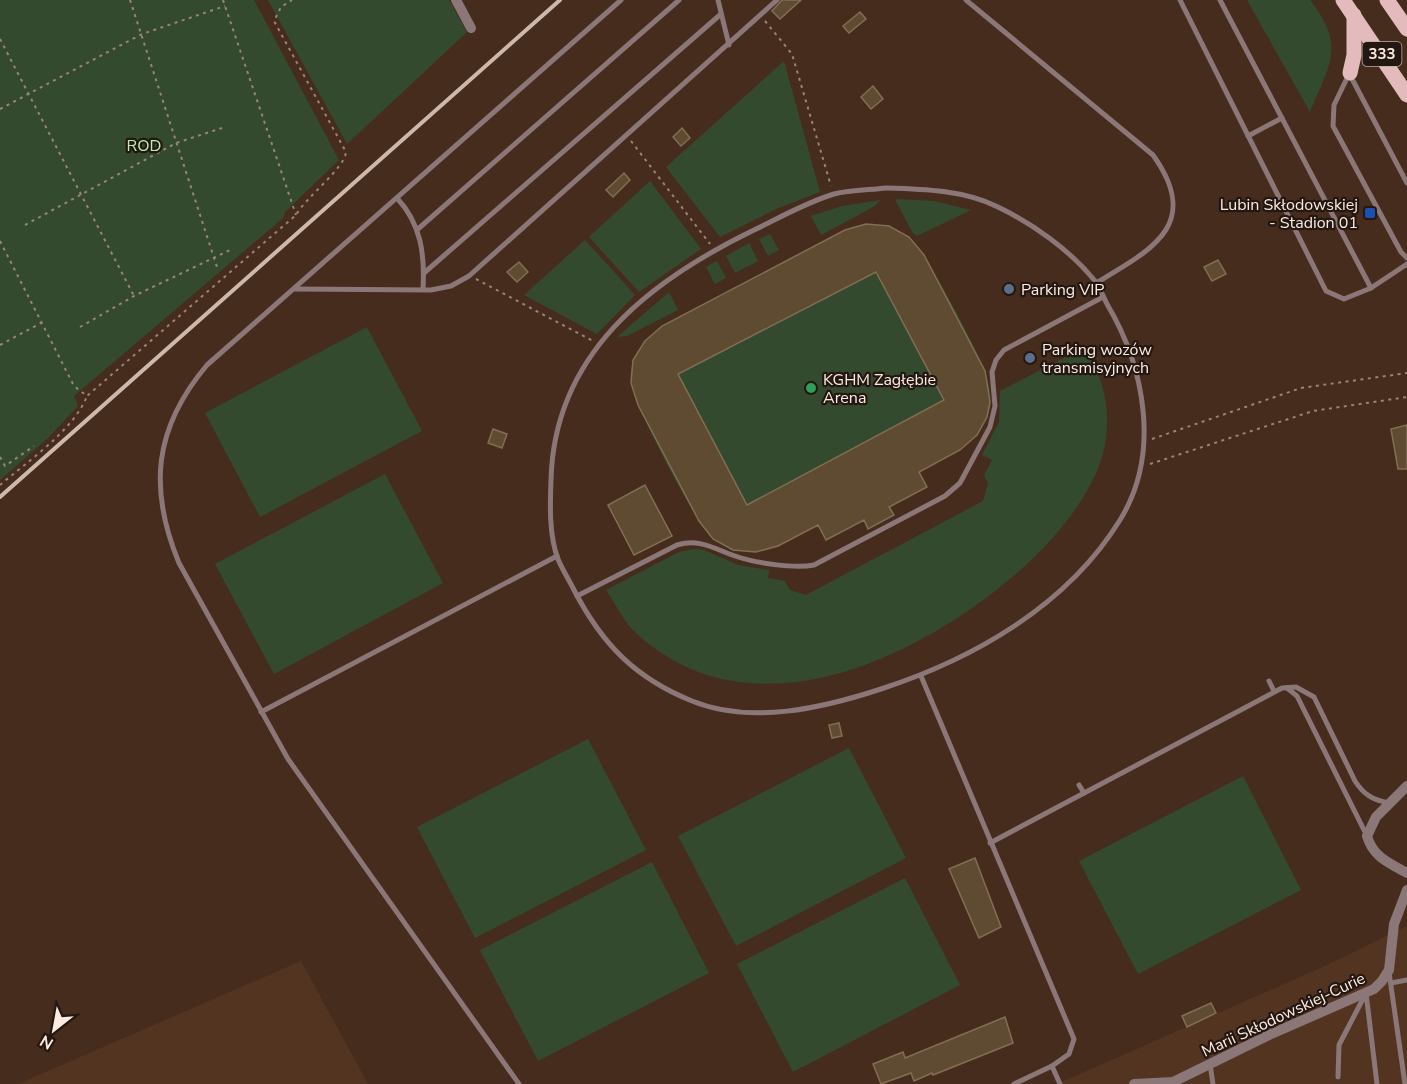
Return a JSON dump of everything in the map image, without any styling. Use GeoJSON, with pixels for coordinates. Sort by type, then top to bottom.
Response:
{"type":"FeatureCollection","features":[{"type":"Feature","properties":{"kind":"main road","name":"333"},"geometry":{"type":"LineString","coordinates":[[1343,0],[1407,95]]}},
{"type":"Feature","properties":{"kind":"main road","name":"333"},"geometry":{"type":"LineString","coordinates":[[1387,0],[1407,29]]}},
{"type":"Feature","properties":{"kind":"main road"},"geometry":{"type":"LineString","coordinates":[[1350,73],[1354,55],[1354,15]]}},
{"type":"Feature","properties":{"kind":"street"},"geometry":{"type":"LineString","coordinates":[[456,0],[471,28]]}},
{"type":"Feature","properties":{"kind":"street"},"geometry":{"type":"LineString","coordinates":[[1407,786],[1376,817],[1367,836],[1371,848],[1380,858],[1407,873]]}},
{"type":"Feature","properties":{"kind":"street"},"geometry":{"type":"LineString","coordinates":[[1389,970],[1394,924],[1407,890]]}},
{"type":"Feature","properties":{"kind":"street","name":"Marii Skłodowskiej-Curie"},"geometry":{"type":"LineString","coordinates":[[1134,1084],[1172,1083],[1366,993],[1382,981],[1389,970]]}},
{"type":"Feature","properties":{"kind":"lane"},"geometry":{"type":"LineString","coordinates":[[519,1084],[288,759],[179,563],[166,531],[158,471],[164,441],[175,411],[189,386],[207,365],[621,0]]}},
{"type":"Feature","properties":{"kind":"lane"},"geometry":{"type":"LineString","coordinates":[[418,230],[679,0]]}},
{"type":"Feature","properties":{"kind":"lane"},"geometry":{"type":"LineString","coordinates":[[718,0],[729,45]]}},
{"type":"Feature","properties":{"kind":"lane"},"geometry":{"type":"LineString","coordinates":[[294,289],[423,289],[452,286],[469,276],[777,0]]}},
{"type":"Feature","properties":{"kind":"lane"},"geometry":{"type":"LineString","coordinates":[[966,0],[1153,155],[1168,175],[1174,195],[1171,218],[1162,236],[1149,251],[1096,282]]}},
{"type":"Feature","properties":{"kind":"lane"},"geometry":{"type":"LineString","coordinates":[[1180,0],[1326,291],[1344,299],[1371,288],[1407,264]]}},
{"type":"Feature","properties":{"kind":"lane"},"geometry":{"type":"LineString","coordinates":[[1220,0],[1371,288]]}},
{"type":"Feature","properties":{"kind":"lane"},"geometry":{"type":"LineString","coordinates":[[424,273],[722,14]]}},
{"type":"Feature","properties":{"kind":"lane"},"geometry":{"type":"LineString","coordinates":[[1350,73],[1407,183]]}},
{"type":"Feature","properties":{"kind":"lane"},"geometry":{"type":"LineString","coordinates":[[1350,73],[1334,105],[1333,126],[1396,244],[1407,258]]}},
{"type":"Feature","properties":{"kind":"lane"},"geometry":{"type":"LineString","coordinates":[[1248,136],[1282,118]]}},
{"type":"Feature","properties":{"kind":"lane"},"geometry":{"type":"LineString","coordinates":[[886,188],[922,189],[958,194],[995,205],[1035,228],[1069,255],[1096,282],[1122,328],[1137,372],[1144,415],[1141,466],[1121,519],[1093,557],[1064,586],[1022,621],[960,658],[921,676],[852,698],[781,712],[742,711],[701,704],[663,689],[625,663],[596,627],[556,556],[550,502],[551,467],[559,418],[577,376],[598,344],[642,297],[714,249],[834,194],[886,188]]}},
{"type":"Feature","properties":{"kind":"lane"},"geometry":{"type":"LineString","coordinates":[[397,198],[408,211],[418,230],[424,273],[423,289]]}},
{"type":"Feature","properties":{"kind":"lane"},"geometry":{"type":"LineString","coordinates":[[577,596],[677,545],[690,541],[742,558],[798,566],[814,565],[945,496],[964,478],[990,427],[995,406],[992,372],[996,360],[1004,350],[1103,297]]}},
{"type":"Feature","properties":{"kind":"lane"},"geometry":{"type":"LineString","coordinates":[[261,712],[556,556]]}},
{"type":"Feature","properties":{"kind":"lane"},"geometry":{"type":"LineString","coordinates":[[921,676],[1074,1039],[1069,1054],[1052,1066],[1014,1084]]}},
{"type":"Feature","properties":{"kind":"lane"},"geometry":{"type":"LineString","coordinates":[[1269,681],[1274,691]]}},
{"type":"Feature","properties":{"kind":"lane"},"geometry":{"type":"LineString","coordinates":[[990,843],[1274,691],[1287,688],[1305,690],[1314,697],[1363,793],[1376,801],[1389,803]]}},
{"type":"Feature","properties":{"kind":"lane"},"geometry":{"type":"LineString","coordinates":[[1287,688],[1297,696],[1367,836]]}},
{"type":"Feature","properties":{"kind":"lane"},"geometry":{"type":"LineString","coordinates":[[1079,785],[1084,793]]}},
{"type":"Feature","properties":{"kind":"lane"},"geometry":{"type":"LineString","coordinates":[[1389,970],[1405,1084]]}},
{"type":"Feature","properties":{"kind":"lane"},"geometry":{"type":"LineString","coordinates":[[1391,983],[1407,980]]}},
{"type":"Feature","properties":{"kind":"lane"},"geometry":{"type":"LineString","coordinates":[[1338,1077],[1339,1045],[1366,993]]}},
{"type":"Feature","properties":{"kind":"lane"},"geometry":{"type":"LineString","coordinates":[[1366,993],[1377,1084]]}},
{"type":"Feature","properties":{"kind":"lane"},"geometry":{"type":"LineString","coordinates":[[1400,1044],[1407,1043]]}},
{"type":"Feature","properties":{"kind":"lane"},"geometry":{"type":"LineString","coordinates":[[1210,1064],[1213,1084]]}},
{"type":"Feature","properties":{"kind":"lane"},"geometry":{"type":"LineString","coordinates":[[1052,1066],[1060,1084]]}},
{"type":"Feature","properties":{"kind":"path"},"geometry":{"type":"LineString","coordinates":[[130,0],[217,267]]}},
{"type":"Feature","properties":{"kind":"path"},"geometry":{"type":"LineString","coordinates":[[223,0],[296,215]]}},
{"type":"Feature","properties":{"kind":"path"},"geometry":{"type":"LineString","coordinates":[[0,485],[58,434],[81,409],[87,396],[296,215],[304,201],[344,162],[346,152],[274,21],[281,8],[292,0]]}},
{"type":"Feature","properties":{"kind":"path"},"geometry":{"type":"LineString","coordinates":[[0,108],[142,34],[225,6]]}},
{"type":"Feature","properties":{"kind":"path"},"geometry":{"type":"LineString","coordinates":[[760,16],[792,54],[834,194]]}},
{"type":"Feature","properties":{"kind":"path"},"geometry":{"type":"LineString","coordinates":[[0,39],[134,296]]}},
{"type":"Feature","properties":{"kind":"path"},"geometry":{"type":"LineString","coordinates":[[25,225],[176,143],[222,128]]}},
{"type":"Feature","properties":{"kind":"path"},"geometry":{"type":"LineString","coordinates":[[627,136],[714,249]]}},
{"type":"Feature","properties":{"kind":"path"},"geometry":{"type":"LineString","coordinates":[[0,242],[74,386],[87,396]]}},
{"type":"Feature","properties":{"kind":"path"},"geometry":{"type":"LineString","coordinates":[[80,327],[134,296],[230,250]]}},
{"type":"Feature","properties":{"kind":"path"},"geometry":{"type":"LineString","coordinates":[[469,276],[598,344]]}},
{"type":"Feature","properties":{"kind":"path"},"geometry":{"type":"LineString","coordinates":[[0,345],[42,323]]}},
{"type":"Feature","properties":{"kind":"path"},"geometry":{"type":"LineString","coordinates":[[1144,442],[1301,388],[1407,373]]}},
{"type":"Feature","properties":{"kind":"path"},"geometry":{"type":"LineString","coordinates":[[1141,466],[1313,411],[1407,397]]}},
{"type":"Feature","properties":{"kind":"path"},"geometry":{"type":"LineString","coordinates":[[0,457],[5,466],[34,446]]}},
{"type":"Feature","properties":{"kind":"shaded area"},"geometry":{"type":"Polygon","coordinates":[[[1407,926],[1407,1084],[1057,1084],[1325,966],[1407,926]]]}},
{"type":"Feature","properties":{"kind":"shaded area"},"geometry":{"type":"Polygon","coordinates":[[[301,961],[368,1084],[18,1084],[301,961]]]}},
{"type":"Feature","properties":{"kind":"green space","name":"ROD"},"geometry":{"type":"Polygon","coordinates":[[[0,0],[254,0],[339,160],[285,212],[283,218],[74,396],[78,406],[48,438],[0,480],[0,0]]]}},
{"type":"Feature","properties":{"kind":"green space"},"geometry":{"type":"Polygon","coordinates":[[[268,0],[449,0],[467,32],[347,144],[268,0]]]}},
{"type":"Feature","properties":{"kind":"green space"},"geometry":{"type":"Polygon","coordinates":[[[1247,0],[1310,0],[1321,16],[1328,30],[1331,55],[1324,80],[1310,112],[1247,0]]]}},
{"type":"Feature","properties":{"kind":"green space"},"geometry":{"type":"Polygon","coordinates":[[[784,61],[820,192],[776,209],[720,237],[666,167],[784,61]]]}},
{"type":"Feature","properties":{"kind":"green space"},"geometry":{"type":"Polygon","coordinates":[[[650,181],[701,249],[639,292],[589,237],[650,181]]]}},
{"type":"Feature","properties":{"kind":"green space"},"geometry":{"type":"Polygon","coordinates":[[[895,199],[934,201],[971,210],[917,236],[912,232],[895,199]]]}},
{"type":"Feature","properties":{"kind":"green space"},"geometry":{"type":"Polygon","coordinates":[[[880,200],[875,206],[821,235],[811,216],[842,206],[880,200]]]}},
{"type":"Feature","properties":{"kind":"green space","name":"KGHM Zagłębie Arena"},"geometry":{"type":"Polygon","coordinates":[[[866,224],[899,231],[909,237],[926,260],[962,322],[985,371],[990,394],[988,416],[976,436],[958,449],[928,465],[907,484],[890,507],[894,515],[868,529],[863,520],[826,540],[818,525],[766,550],[743,552],[730,548],[712,538],[704,528],[654,438],[631,384],[635,358],[643,344],[662,326],[845,230],[866,224]]]}},
{"type":"Feature","properties":{"kind":"green space"},"geometry":{"type":"Polygon","coordinates":[[[770,234],[779,250],[768,256],[759,239],[770,234]]]}},
{"type":"Feature","properties":{"kind":"green space"},"geometry":{"type":"Polygon","coordinates":[[[585,240],[635,295],[597,334],[524,295],[585,240]]]}},
{"type":"Feature","properties":{"kind":"green space"},"geometry":{"type":"Polygon","coordinates":[[[749,243],[758,261],[735,273],[726,256],[749,243]]]}},
{"type":"Feature","properties":{"kind":"green space"},"geometry":{"type":"Polygon","coordinates":[[[717,261],[726,278],[715,284],[706,267],[717,261]]]}},
{"type":"Feature","properties":{"kind":"green space"},"geometry":{"type":"Polygon","coordinates":[[[669,292],[678,310],[627,336],[617,337],[669,292]]]}},
{"type":"Feature","properties":{"kind":"green space"},"geometry":{"type":"Polygon","coordinates":[[[367,327],[422,431],[260,517],[205,413],[367,327]]]}},
{"type":"Feature","properties":{"kind":"green space"},"geometry":{"type":"Polygon","coordinates":[[[1085,347],[1103,390],[1107,425],[1102,458],[1084,497],[1057,533],[1026,565],[971,608],[927,636],[879,659],[830,676],[779,683],[729,680],[681,665],[637,634],[624,619],[606,590],[679,552],[694,549],[704,550],[738,565],[769,570],[768,578],[785,581],[790,590],[806,595],[983,501],[988,483],[984,475],[992,460],[982,455],[999,422],[1000,391],[1085,347]]]}},
{"type":"Feature","properties":{"kind":"green space"},"geometry":{"type":"Polygon","coordinates":[[[385,474],[443,583],[274,674],[215,564],[385,474]]]}},
{"type":"Feature","properties":{"kind":"green space"},"geometry":{"type":"Polygon","coordinates":[[[588,739],[646,850],[475,938],[417,827],[588,739]]]}},
{"type":"Feature","properties":{"kind":"green space"},"geometry":{"type":"Polygon","coordinates":[[[849,748],[906,858],[736,946],[678,836],[849,748]]]}},
{"type":"Feature","properties":{"kind":"green space"},"geometry":{"type":"Polygon","coordinates":[[[1243,776],[1301,890],[1138,974],[1079,861],[1243,776]]]}},
{"type":"Feature","properties":{"kind":"green space"},"geometry":{"type":"Polygon","coordinates":[[[652,862],[709,973],[538,1061],[480,950],[652,862]]]}},
{"type":"Feature","properties":{"kind":"green space"},"geometry":{"type":"Polygon","coordinates":[[[905,878],[960,985],[793,1072],[737,964],[905,878]]]}},
{"type":"Feature","properties":{"kind":"building"},"geometry":{"type":"Polygon","coordinates":[[[782,0],[801,0],[780,19],[772,11],[782,0]]]}},
{"type":"Feature","properties":{"kind":"building"},"geometry":{"type":"Polygon","coordinates":[[[860,12],[866,19],[849,33],[843,26],[860,12]]]}},
{"type":"Feature","properties":{"kind":"building"},"geometry":{"type":"Polygon","coordinates":[[[873,86],[883,99],[871,109],[861,97],[873,86]]]}},
{"type":"Feature","properties":{"kind":"building"},"geometry":{"type":"Polygon","coordinates":[[[682,128],[690,138],[681,146],[673,137],[682,128]]]}},
{"type":"Feature","properties":{"kind":"building"},"geometry":{"type":"Polygon","coordinates":[[[624,173],[630,180],[613,197],[606,190],[624,173]]]}},
{"type":"Feature","properties":{"kind":"building"},"geometry":{"type":"Polygon","coordinates":[[[866,224],[889,226],[909,237],[924,255],[985,371],[990,402],[987,417],[977,435],[960,450],[919,472],[927,487],[889,507],[894,515],[868,529],[864,520],[826,540],[818,525],[778,546],[756,552],[733,550],[713,539],[699,521],[638,405],[631,383],[633,360],[645,341],[662,326],[845,230],[866,224]],[[876,272],[678,374],[747,505],[944,400],[876,272]]]}},
{"type":"Feature","properties":{"kind":"building"},"geometry":{"type":"Polygon","coordinates":[[[1218,260],[1226,274],[1212,281],[1204,267],[1218,260]]]}},
{"type":"Feature","properties":{"kind":"building"},"geometry":{"type":"Polygon","coordinates":[[[519,262],[528,272],[517,282],[507,272],[519,262]]]}},
{"type":"Feature","properties":{"kind":"building"},"geometry":{"type":"Polygon","coordinates":[[[1407,425],[1407,469],[1398,469],[1391,429],[1407,425]]]}},
{"type":"Feature","properties":{"kind":"building"},"geometry":{"type":"Polygon","coordinates":[[[493,429],[507,434],[502,448],[488,443],[493,429]]]}},
{"type":"Feature","properties":{"kind":"building"},"geometry":{"type":"Polygon","coordinates":[[[645,485],[672,536],[634,555],[608,505],[645,485]]]}},
{"type":"Feature","properties":{"kind":"building"},"geometry":{"type":"Polygon","coordinates":[[[839,723],[842,736],[832,738],[829,725],[839,723]]]}},
{"type":"Feature","properties":{"kind":"building"},"geometry":{"type":"Polygon","coordinates":[[[975,858],[1001,927],[979,938],[949,869],[975,858]]]}},
{"type":"Feature","properties":{"kind":"building"},"geometry":{"type":"Polygon","coordinates":[[[1211,1003],[1216,1013],[1187,1027],[1182,1016],[1211,1003]]]}},
{"type":"Feature","properties":{"kind":"building"},"geometry":{"type":"Polygon","coordinates":[[[1005,1017],[1013,1043],[914,1081],[911,1073],[881,1084],[873,1064],[903,1052],[905,1058],[1005,1017]]]}},
{"type":"Feature","properties":{"kind":"railway"},"geometry":{"type":"LineString","coordinates":[[0,497],[560,0]]}},
{"type":"Feature","properties":{"kind":"place","name":"Lubin Skłodowskiej - Stadion 01"},"geometry":{"type":"Point","coordinates":[1370,213]}},
{"type":"Feature","properties":{"kind":"place","name":"Parking VIP"},"geometry":{"type":"Point","coordinates":[1009,289]}},
{"type":"Feature","properties":{"kind":"place","name":"Parking wozów transmisyjnych"},"geometry":{"type":"Point","coordinates":[1030,358]}},
{"type":"Feature","properties":{"kind":"place","name":"KGHM Zagłębie Arena"},"geometry":{"type":"Point","coordinates":[811,388]}}]}
